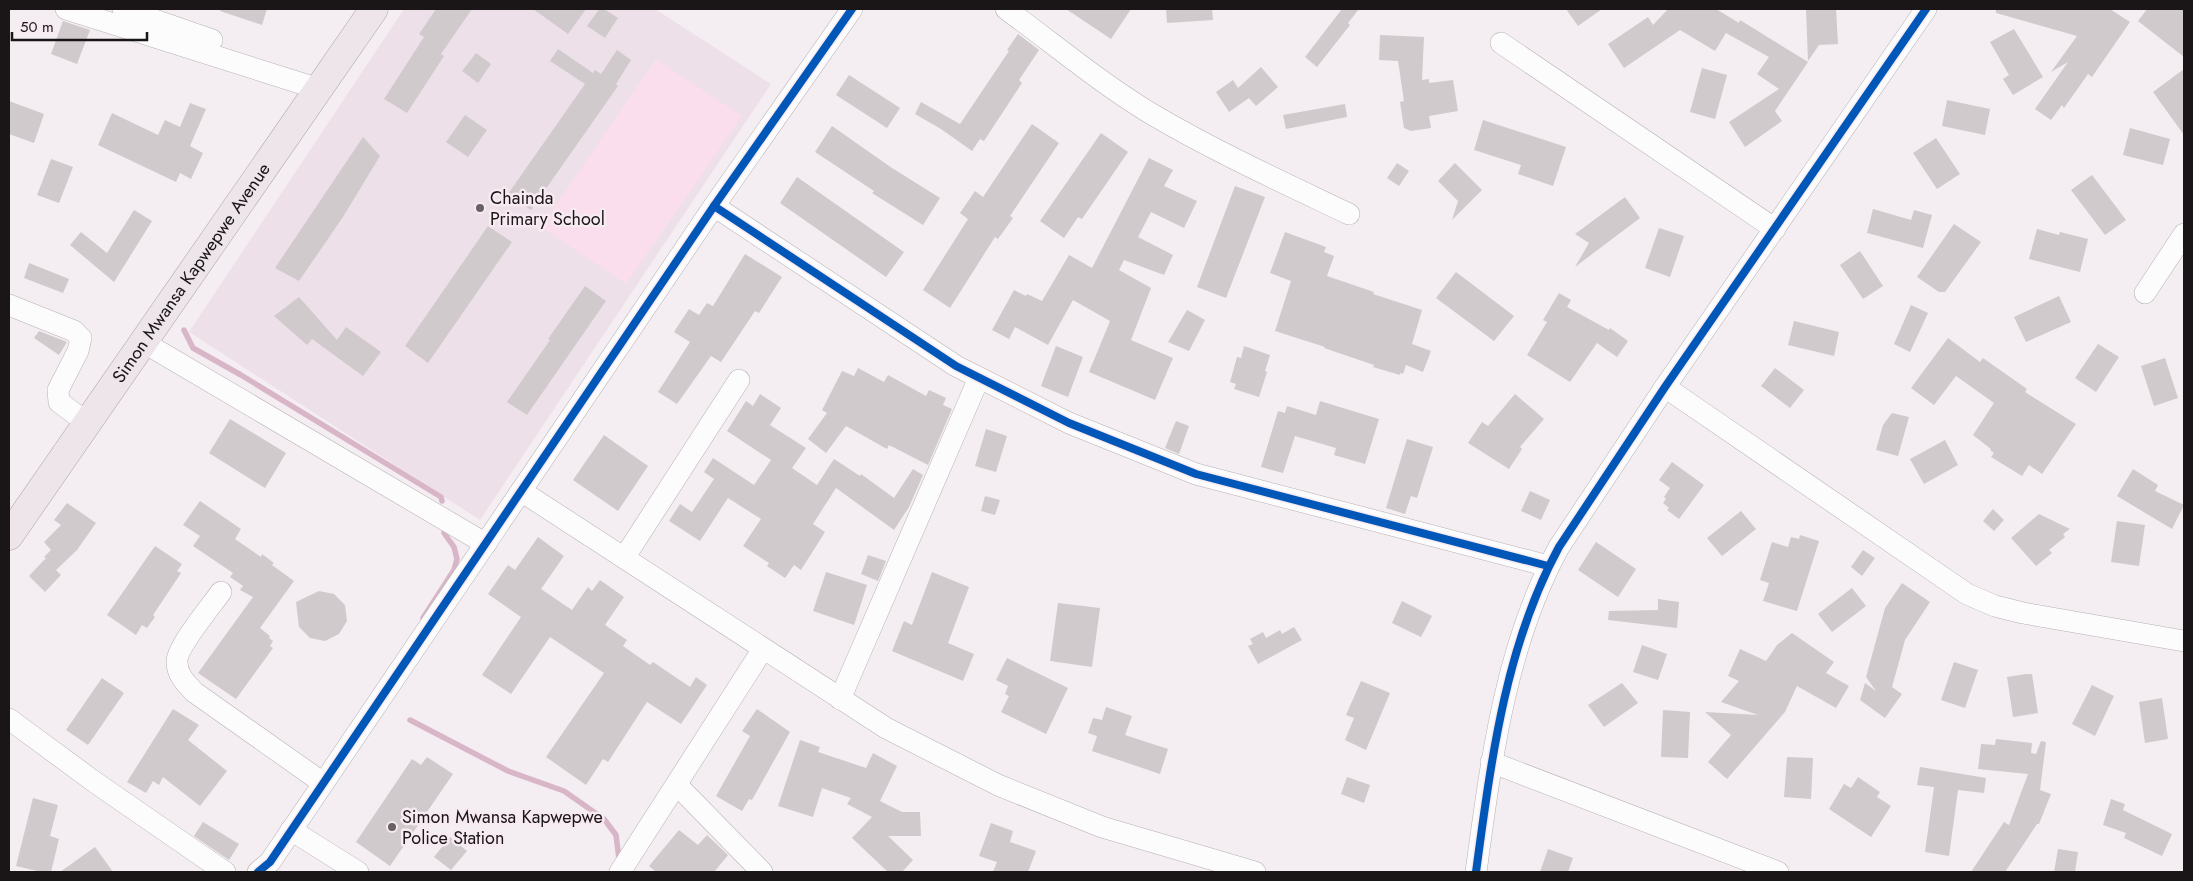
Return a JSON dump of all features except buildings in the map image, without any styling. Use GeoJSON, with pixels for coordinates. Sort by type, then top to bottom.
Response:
{"type":"FeatureCollection","features":[{"type":"Feature","properties":{"kind":"main road","name":"Simon Mwansa Kapwepwe Avenue"},"geometry":{"type":"LineString","coordinates":[[9,536],[374,9]]}},
{"type":"Feature","properties":{"kind":"street"},"geometry":{"type":"LineString","coordinates":[[66,9],[319,89]]}},
{"type":"Feature","properties":{"kind":"street"},"geometry":{"type":"LineString","coordinates":[[123,9],[254,56],[263,60],[279,76]]}},
{"type":"Feature","properties":{"kind":"street"},"geometry":{"type":"LineString","coordinates":[[258,872],[270,862],[714,206],[852,9]]}},
{"type":"Feature","properties":{"kind":"street"},"geometry":{"type":"LineString","coordinates":[[1006,9],[1090,73],[1149,112],[1203,143],[1350,214]]}},
{"type":"Feature","properties":{"kind":"street"},"geometry":{"type":"LineString","coordinates":[[1476,872],[1491,762],[1517,649],[1548,566],[1665,387],[1926,9]]}},
{"type":"Feature","properties":{"kind":"street"},"geometry":{"type":"LineString","coordinates":[[1500,42],[1775,229]]}},
{"type":"Feature","properties":{"kind":"street"},"geometry":{"type":"LineString","coordinates":[[714,206],[956,366],[1069,423],[1196,474],[1548,566]]}},
{"type":"Feature","properties":{"kind":"street"},"geometry":{"type":"LineString","coordinates":[[2145,293],[2184,234]]}},
{"type":"Feature","properties":{"kind":"street"},"geometry":{"type":"LineString","coordinates":[[9,305],[74,331],[81,338],[78,351],[58,390],[59,402],[87,423]]}},
{"type":"Feature","properties":{"kind":"street"},"geometry":{"type":"LineString","coordinates":[[143,342],[486,544]]}},
{"type":"Feature","properties":{"kind":"street"},"geometry":{"type":"LineString","coordinates":[[840,698],[979,378]]}},
{"type":"Feature","properties":{"kind":"street"},"geometry":{"type":"LineString","coordinates":[[624,558],[739,380]]}},
{"type":"Feature","properties":{"kind":"street"},"geometry":{"type":"LineString","coordinates":[[1665,387],[1967,594],[1995,606],[2023,613],[2184,641]]}},
{"type":"Feature","properties":{"kind":"street"},"geometry":{"type":"LineString","coordinates":[[521,491],[886,728],[998,785],[1102,827],[1255,872]]}},
{"type":"Feature","properties":{"kind":"street"},"geometry":{"type":"LineString","coordinates":[[221,592],[184,644],[176,661],[180,676],[194,692],[324,783]]}},
{"type":"Feature","properties":{"kind":"street"},"geometry":{"type":"LineString","coordinates":[[620,872],[763,649]]}},
{"type":"Feature","properties":{"kind":"street"},"geometry":{"type":"LineString","coordinates":[[9,719],[96,783],[225,872]]}},
{"type":"Feature","properties":{"kind":"street"},"geometry":{"type":"LineString","coordinates":[[1491,762],[1778,872]]}},
{"type":"Feature","properties":{"kind":"street"},"geometry":{"type":"LineString","coordinates":[[677,785],[762,872]]}},
{"type":"Feature","properties":{"kind":"street"},"geometry":{"type":"LineString","coordinates":[[291,830],[358,872]]}},
{"type":"Feature","properties":{"kind":"shaded area","name":"Chainda Primary School"},"geometry":{"type":"Polygon","coordinates":[[[404,9],[655,9],[771,84],[480,520],[189,332],[404,9]]]}},
{"type":"Feature","properties":{"kind":"shaded area"},"geometry":{"type":"Polygon","coordinates":[[[656,59],[742,116],[626,284],[541,227],[656,59]]]}},
{"type":"Feature","properties":{"kind":"waterway"},"geometry":{"type":"LineString","coordinates":[[184,330],[193,348],[241,375],[441,497],[442,501]]}},
{"type":"Feature","properties":{"kind":"waterway"},"geometry":{"type":"LineString","coordinates":[[423,618],[454,570],[457,559],[454,547],[444,533]]}},
{"type":"Feature","properties":{"kind":"waterway"},"geometry":{"type":"LineString","coordinates":[[410,720],[508,771],[564,791],[604,819],[616,835],[619,859]]}},
{"type":"Feature","properties":{"kind":"cycle path"},"geometry":{"type":"LineString","coordinates":[[258,872],[270,862],[714,206],[852,9]]}},
{"type":"Feature","properties":{"kind":"cycle path"},"geometry":{"type":"LineString","coordinates":[[1476,872],[1495,747],[1513,664],[1525,624],[1559,547],[1665,387],[1926,9]]}},
{"type":"Feature","properties":{"kind":"cycle path"},"geometry":{"type":"LineString","coordinates":[[714,206],[956,366],[1069,423],[1196,474],[1548,566]]}},
{"type":"Feature","properties":{"kind":"place","name":"Chainda Primary School"},"geometry":{"type":"Point","coordinates":[480,208]}},
{"type":"Feature","properties":{"kind":"place","name":"Simon Mwansa Kapwepwe Police Station"},"geometry":{"type":"Point","coordinates":[392,827]}}]}
